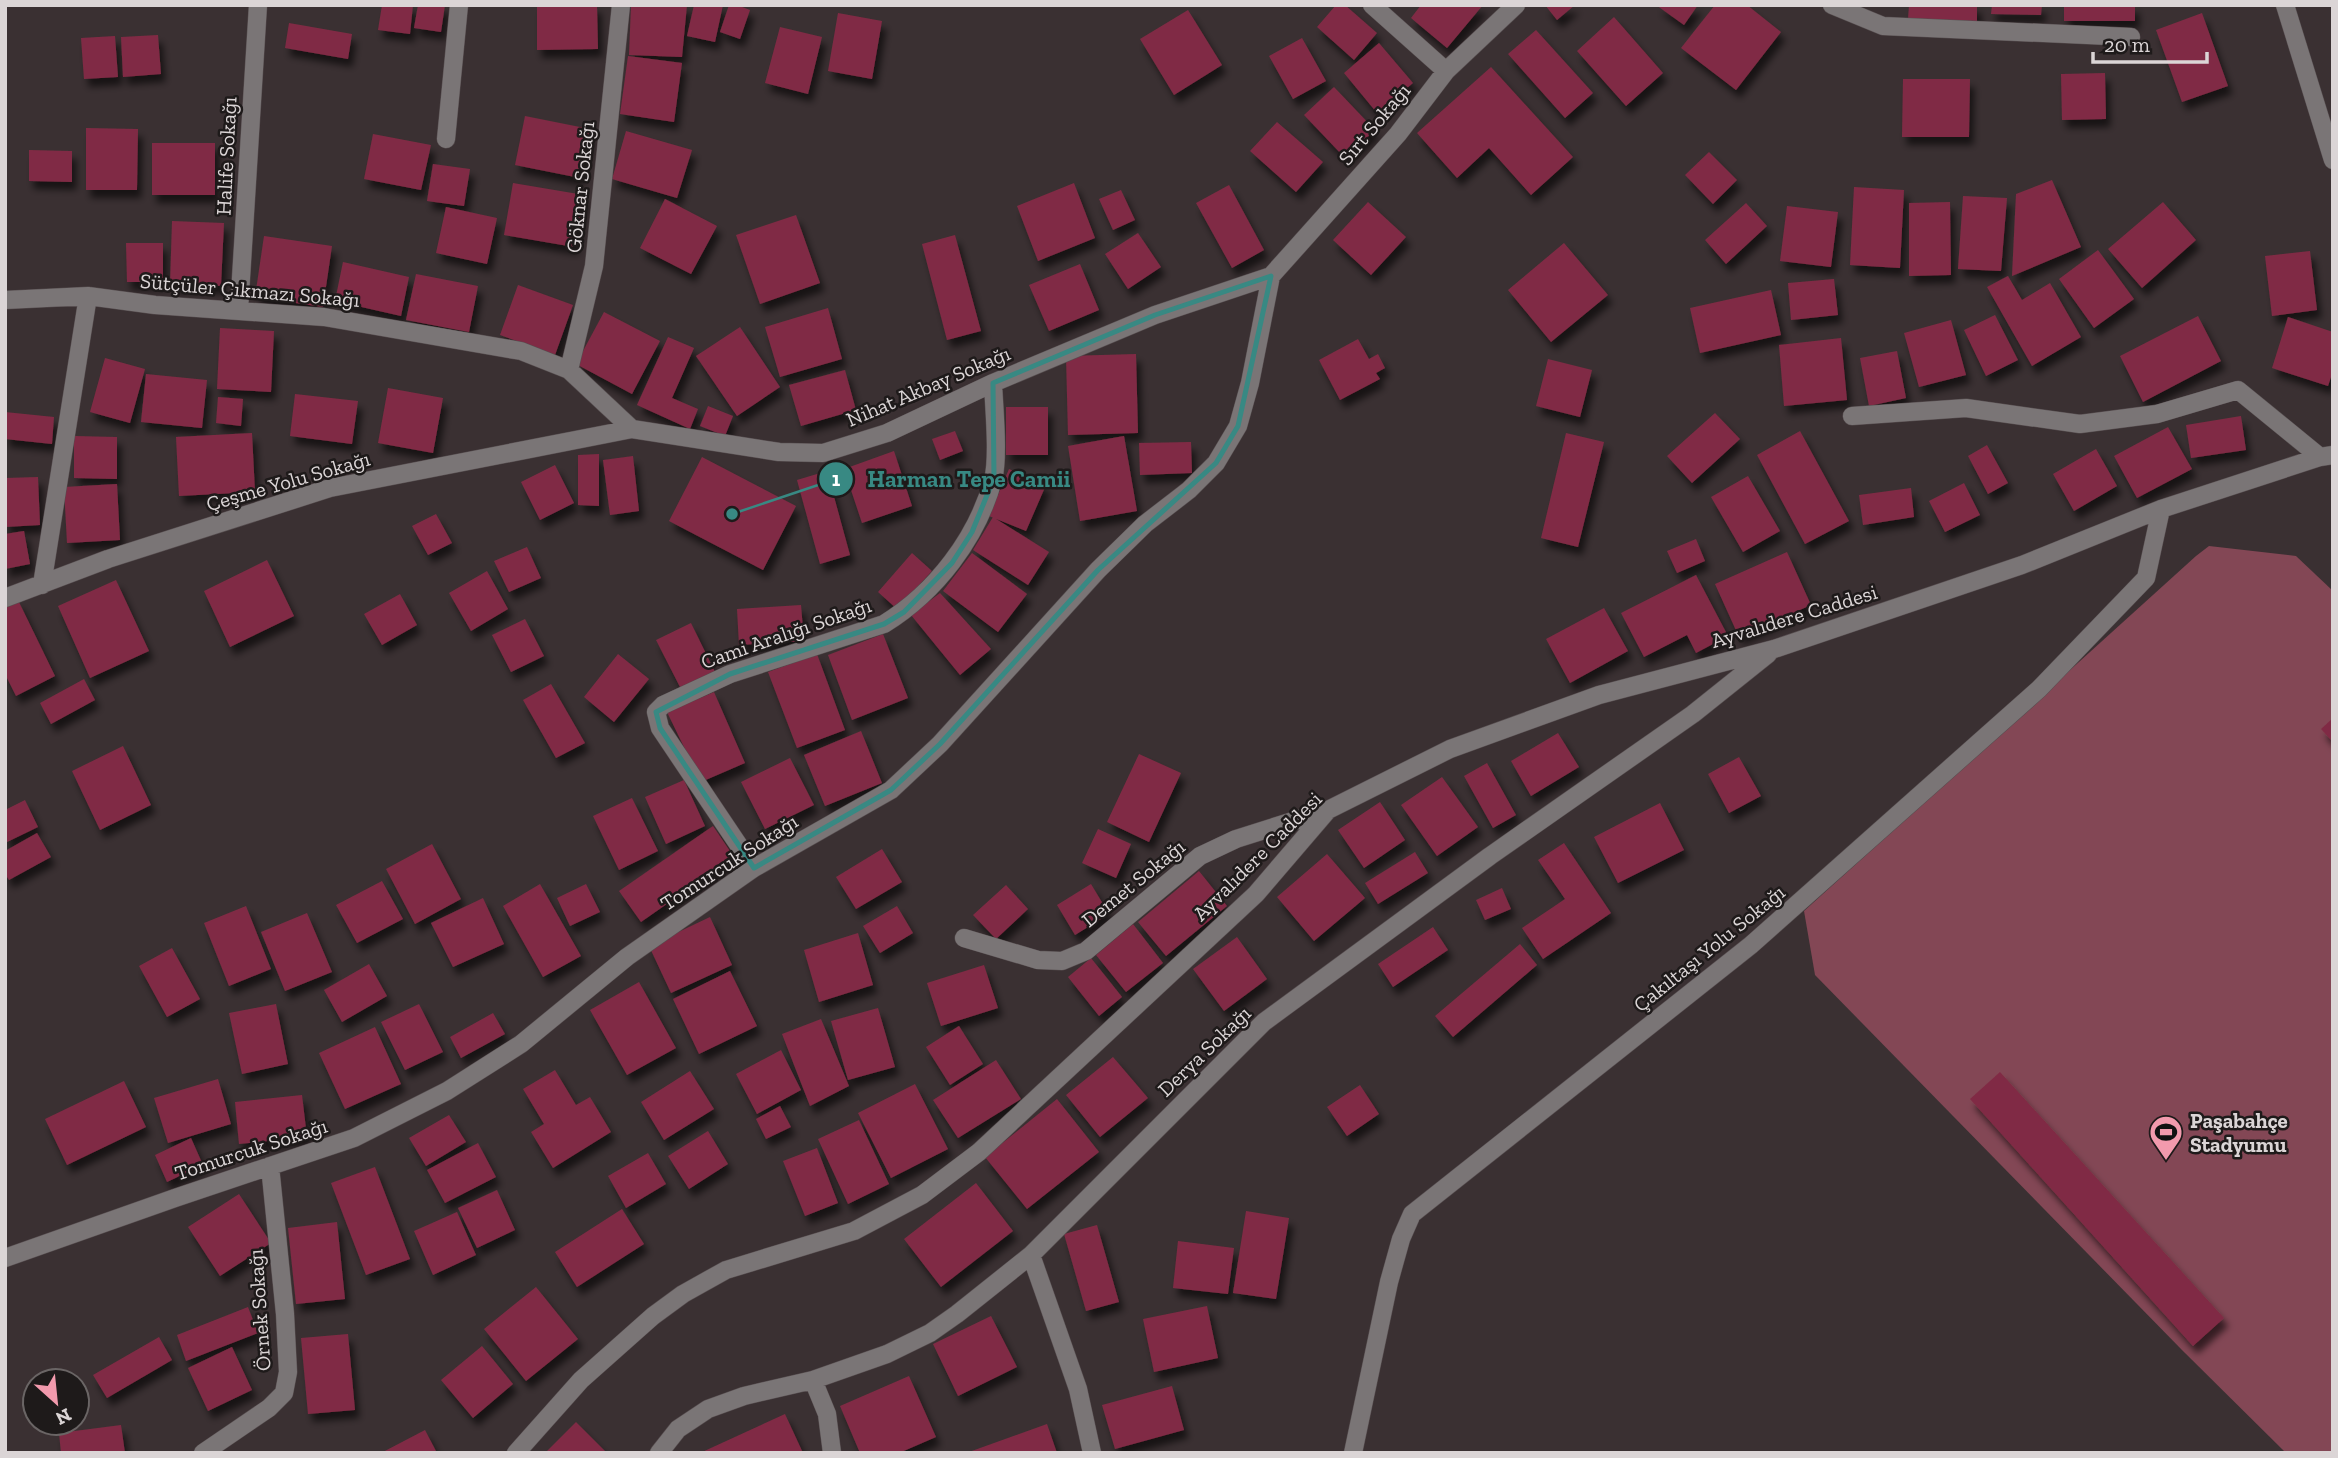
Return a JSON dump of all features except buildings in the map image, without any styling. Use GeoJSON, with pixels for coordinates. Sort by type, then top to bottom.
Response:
{"type":"FeatureCollection","features":[{"type":"Feature","properties":{"kind":"street","name":"Halife Sokağı"},"geometry":{"type":"LineString","coordinates":[[239,310],[258,5]]}},
{"type":"Feature","properties":{"kind":"street"},"geometry":{"type":"LineString","coordinates":[[446,139],[459,5]]}},
{"type":"Feature","properties":{"kind":"street","name":"Göknar Sokağı"},"geometry":{"type":"LineString","coordinates":[[569,370],[594,266],[621,5]]}},
{"type":"Feature","properties":{"kind":"street"},"geometry":{"type":"LineString","coordinates":[[1372,5],[1446,71]]}},
{"type":"Feature","properties":{"kind":"street","name":"Sırt Sokağı"},"geometry":{"type":"LineString","coordinates":[[1271,276],[1398,134],[1446,71],[1516,5]]}},
{"type":"Feature","properties":{"kind":"street"},"geometry":{"type":"LineString","coordinates":[[1832,5],[1883,26],[2131,37]]}},
{"type":"Feature","properties":{"kind":"street"},"geometry":{"type":"LineString","coordinates":[[2285,5],[2333,160]]}},
{"type":"Feature","properties":{"kind":"street","name":"Nihat Akbay Sokağı"},"geometry":{"type":"LineString","coordinates":[[632,429],[779,452],[823,453],[887,433],[993,383],[1156,315],[1271,276]]}},
{"type":"Feature","properties":{"kind":"street","name":"Tomurcuk Sokağı"},"geometry":{"type":"LineString","coordinates":[[5,1258],[354,1138],[447,1091],[521,1044],[627,957],[754,868],[891,790],[940,744],[1098,570],[1144,524],[1189,490],[1216,463],[1238,426],[1251,383],[1271,276]]}},
{"type":"Feature","properties":{"kind":"street","name":"Sütçüler Çıkmazı Sokağı"},"geometry":{"type":"LineString","coordinates":[[5,300],[88,296],[155,305],[324,317],[521,351],[569,370]]}},
{"type":"Feature","properties":{"kind":"street"},"geometry":{"type":"LineString","coordinates":[[42,585],[88,296]]}},
{"type":"Feature","properties":{"kind":"street"},"geometry":{"type":"LineString","coordinates":[[569,370],[632,429]]}},
{"type":"Feature","properties":{"kind":"street","name":"Cami Aralığı Sokağı"},"geometry":{"type":"LineString","coordinates":[[754,868],[660,728],[656,712],[663,705],[730,674],[884,624],[904,612],[952,563],[972,532],[994,478],[993,383]]}},
{"type":"Feature","properties":{"kind":"street"},"geometry":{"type":"LineString","coordinates":[[1852,416],[1966,408],[2080,424],[2157,414],[2238,390],[2326,456]]}},
{"type":"Feature","properties":{"kind":"street","name":"Çeşme Yolu Sokağı"},"geometry":{"type":"LineString","coordinates":[[5,598],[108,559],[330,488],[632,429]]}},
{"type":"Feature","properties":{"kind":"street","name":"Ayvalıdere Caddesi"},"geometry":{"type":"LineString","coordinates":[[516,1453],[581,1380],[653,1316],[683,1294],[726,1270],[854,1231],[922,1195],[979,1152],[1256,894],[1328,810],[1450,749],[1599,695],[1774,649],[2022,565],[2161,509],[2326,456]]}},
{"type":"Feature","properties":{"kind":"street","name":"Çakıltaşı Yolu Sokağı"},"geometry":{"type":"LineString","coordinates":[[1353,1453],[1390,1282],[1401,1240],[1412,1214],[1752,945],[2039,689],[2146,578],[2161,509]]}},
{"type":"Feature","properties":{"kind":"street","name":"Derya Sokağı"},"geometry":{"type":"LineString","coordinates":[[659,1453],[678,1429],[708,1409],[744,1396],[813,1380],[887,1354],[930,1333],[957,1314],[1031,1255],[1264,1022],[1490,856],[1693,713],[1774,649]]}},
{"type":"Feature","properties":{"kind":"street","name":"Demet Sokağı"},"geometry":{"type":"LineString","coordinates":[[964,938],[1038,960],[1062,961],[1086,951],[1200,856],[1236,839],[1328,810]]}},
{"type":"Feature","properties":{"kind":"street","name":"Örnek Sokağı"},"geometry":{"type":"LineString","coordinates":[[203,1453],[269,1408],[284,1393],[288,1372],[285,1314],[270,1166]]}},
{"type":"Feature","properties":{"kind":"street"},"geometry":{"type":"LineString","coordinates":[[1031,1255],[1078,1389],[1092,1453]]}},
{"type":"Feature","properties":{"kind":"street"},"geometry":{"type":"LineString","coordinates":[[813,1380],[827,1414],[832,1453]]}},
{"type":"Feature","properties":{"kind":"highlighted area"},"geometry":{"type":"Polygon","coordinates":[[[1271,276],[1238,426],[1216,463],[1098,570],[940,744],[891,790],[754,868],[660,728],[656,712],[730,674],[884,624],[904,612],[952,563],[972,532],[994,478],[993,383],[1155,315],[1271,276]]]}},
{"type":"Feature","properties":{"kind":"shaded area","name":"Paşabahçe Stadyumu"},"geometry":{"type":"Polygon","coordinates":[[[2209,546],[2296,556],[2333,591],[2333,1453],[2286,1453],[1815,975],[1804,911],[2209,546]]]}},
{"type":"Feature","properties":{"kind":"place","name":"Harman Tepe Camii"},"geometry":{"type":"Point","coordinates":[732,514]}},
{"type":"Feature","properties":{"kind":"place","name":"Paşabahçe Stadyumu"},"geometry":{"type":"Point","coordinates":[2166,1162]}}]}
